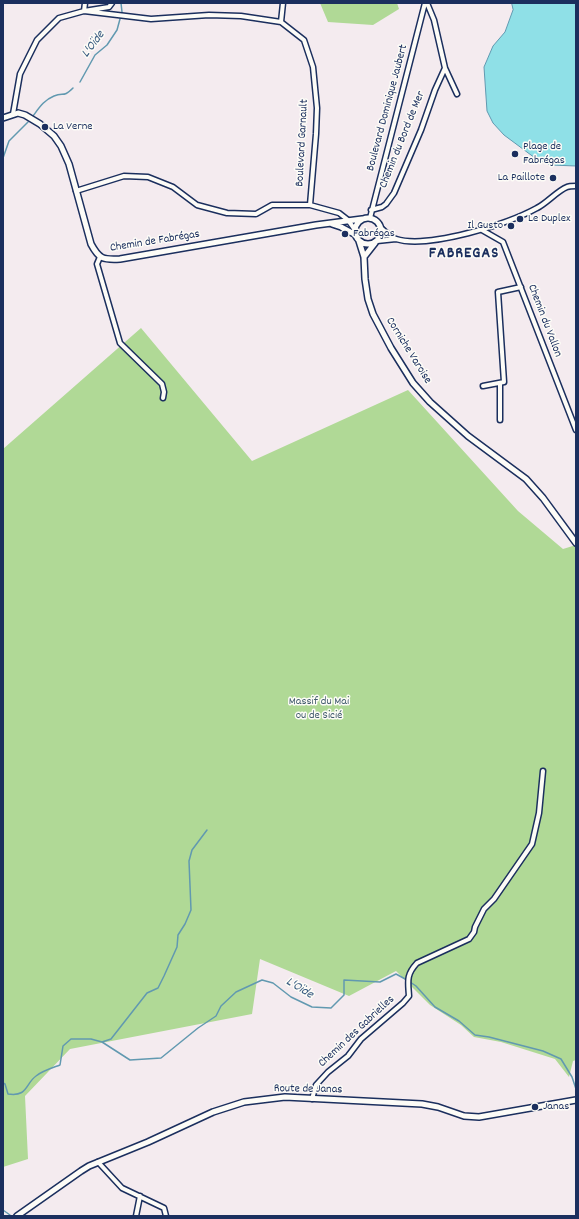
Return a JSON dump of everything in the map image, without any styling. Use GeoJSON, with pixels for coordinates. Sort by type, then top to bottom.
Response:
{"type":"FeatureCollection","features":[{"type":"Feature","properties":{"kind":"street"},"geometry":{"type":"LineString","coordinates":[[85,3],[84,11],[109,7],[112,3]]}},
{"type":"Feature","properties":{"kind":"street"},"geometry":{"type":"LineString","coordinates":[[281,22],[283,3]]}},
{"type":"Feature","properties":{"kind":"street"},"geometry":{"type":"LineString","coordinates":[[426,3],[434,20],[444,68],[457,94]]}},
{"type":"Feature","properties":{"kind":"street","name":"Boulevard Dominique Jaubert"},"geometry":{"type":"LineString","coordinates":[[370,218],[426,3]]}},
{"type":"Feature","properties":{"kind":"street","name":"Boulevard Garnault"},"geometry":{"type":"LineString","coordinates":[[13,114],[20,74],[37,40],[59,18],[84,11],[151,19],[241,16],[281,22],[304,40],[313,67],[317,108],[310,204]]}},
{"type":"Feature","properties":{"kind":"street","name":"Chemin du Bord de Mer"},"geometry":{"type":"LineString","coordinates":[[371,210],[382,207],[394,193],[421,130],[444,68]]}},
{"type":"Feature","properties":{"kind":"street"},"geometry":{"type":"LineString","coordinates":[[3,118],[13,114]]}},
{"type":"Feature","properties":{"kind":"street","name":"Chemin de Fabrégas"},"geometry":{"type":"LineString","coordinates":[[13,114],[25,115],[40,124],[54,136],[66,154],[91,244],[96,254],[109,260],[348,220],[362,219]]}},
{"type":"Feature","properties":{"kind":"street"},"geometry":{"type":"LineString","coordinates":[[76,191],[124,176],[148,177],[173,187],[197,205],[227,213],[256,214],[272,206],[310,204],[339,213],[348,220],[359,241],[365,244],[396,238]]}},
{"type":"Feature","properties":{"kind":"street"},"geometry":{"type":"LineString","coordinates":[[355,233],[358,223],[362,219],[370,218],[378,222],[382,228],[396,238],[408,241],[421,241],[445,238],[482,230],[515,219],[539,207],[567,187],[576,186]]}},
{"type":"Feature","properties":{"kind":"street"},"geometry":{"type":"LineString","coordinates":[[330,223],[355,233]]}},
{"type":"Feature","properties":{"kind":"street"},"geometry":{"type":"LineString","coordinates":[[364,258],[382,233],[382,228]]}},
{"type":"Feature","properties":{"kind":"street","name":"Chemin du Vallon"},"geometry":{"type":"LineString","coordinates":[[482,230],[503,242],[576,430]]}},
{"type":"Feature","properties":{"kind":"street","name":"Corniche Varoise"},"geometry":{"type":"LineString","coordinates":[[359,241],[364,258],[368,299],[391,348],[413,383],[430,402],[468,436],[526,479],[543,498],[576,543]]}},
{"type":"Feature","properties":{"kind":"street"},"geometry":{"type":"LineString","coordinates":[[100,257],[97,264],[120,343],[162,384],[164,392],[163,398]]}},
{"type":"Feature","properties":{"kind":"street"},"geometry":{"type":"LineString","coordinates":[[483,386],[504,382],[498,292],[521,287]]}},
{"type":"Feature","properties":{"kind":"street"},"geometry":{"type":"LineString","coordinates":[[500,383],[500,420]]}},
{"type":"Feature","properties":{"kind":"street","name":"Chemin des Gabrielles"},"geometry":{"type":"LineString","coordinates":[[312,1099],[316,1084],[348,1056],[361,1040],[403,1003],[408,996],[408,978],[410,970],[417,963],[469,939],[474,932],[474,927],[484,909],[494,899],[532,844],[538,813],[543,771]]}},
{"type":"Feature","properties":{"kind":"street","name":"Route de Janas"},"geometry":{"type":"LineString","coordinates":[[17,1216],[80,1171],[222,1108],[244,1102],[285,1097],[422,1104],[438,1107],[464,1116],[479,1117],[576,1100]]}},
{"type":"Feature","properties":{"kind":"street"},"geometry":{"type":"LineString","coordinates":[[98,1162],[122,1188],[164,1208],[166,1216]]}},
{"type":"Feature","properties":{"kind":"street"},"geometry":{"type":"LineString","coordinates":[[136,1216],[140,1196]]}},
{"type":"Feature","properties":{"kind":"green space"},"geometry":{"type":"Polygon","coordinates":[[[320,3],[397,3],[399,9],[373,25],[328,22],[320,3]]]}},
{"type":"Feature","properties":{"kind":"green space","name":"Massif du Mai ou de Sicié"},"geometry":{"type":"Polygon","coordinates":[[[141,328],[252,461],[408,390],[518,511],[563,549],[576,545],[576,1060],[573,1061],[569,1077],[555,1059],[501,1042],[474,1037],[461,1025],[430,1005],[396,971],[349,996],[260,959],[252,1014],[70,1049],[25,1096],[28,1159],[3,1167],[3,449],[141,328]]]}},
{"type":"Feature","properties":{"kind":"water"},"geometry":{"type":"Polygon","coordinates":[[[512,3],[576,3],[576,166],[551,165],[535,158],[504,135],[493,123],[487,111],[484,67],[493,46],[505,32],[513,10],[512,3]]]}},
{"type":"Feature","properties":{"kind":"waterway","name":"L'Oïde"},"geometry":{"type":"LineString","coordinates":[[121,3],[122,12]]}},
{"type":"Feature","properties":{"kind":"waterway","name":"L'Oïde"},"geometry":{"type":"LineString","coordinates":[[80,82],[95,55],[107,45],[117,30],[120,19]]}},
{"type":"Feature","properties":{"kind":"waterway","name":"L'Oïde"},"geometry":{"type":"LineString","coordinates":[[33,116],[47,100],[57,95],[65,94],[73,88]]}},
{"type":"Feature","properties":{"kind":"waterway","name":"L'Oïde"},"geometry":{"type":"LineString","coordinates":[[3,158],[9,141],[28,122]]}},
{"type":"Feature","properties":{"kind":"waterway","name":"L'Oïde"},"geometry":{"type":"LineString","coordinates":[[102,1042],[111,1039],[147,993],[158,988],[164,976],[177,947],[178,935],[191,910],[189,861],[192,850],[207,830]]}},
{"type":"Feature","properties":{"kind":"waterway","name":"L'Oïde"},"geometry":{"type":"LineString","coordinates":[[3,1083],[5,1084],[8,1094],[19,1094],[23,1092],[32,1079],[38,1074],[60,1065],[63,1046],[71,1039],[91,1039],[102,1042],[130,1060],[161,1058],[198,1028],[216,1016],[221,1006],[236,992],[262,980],[273,983],[291,997],[312,1007],[331,1008],[344,995],[344,980],[380,982],[396,974],[407,980]]}},
{"type":"Feature","properties":{"kind":"waterway","name":"L'Oïde"},"geometry":{"type":"LineString","coordinates":[[410,982],[416,986],[435,1007],[459,1021],[475,1035],[489,1037],[543,1051],[561,1059],[572,1077],[576,1089]]}},
{"type":"Feature","properties":{"kind":"waterway","name":"L'Oïde"},"geometry":{"type":"LineString","coordinates":[[3,1210],[10,1215]]}},
{"type":"Feature","properties":{"kind":"place","name":"La Verne"},"geometry":{"type":"Point","coordinates":[45,127]}},
{"type":"Feature","properties":{"kind":"place","name":"Plage de Fabrégas"},"geometry":{"type":"Point","coordinates":[515,154]}},
{"type":"Feature","properties":{"kind":"place","name":"La Paillote"},"geometry":{"type":"Point","coordinates":[553,178]}},
{"type":"Feature","properties":{"kind":"place","name":"Le Duplex"},"geometry":{"type":"Point","coordinates":[520,219]}},
{"type":"Feature","properties":{"kind":"place","name":"Il Gusto"},"geometry":{"type":"Point","coordinates":[511,226]}},
{"type":"Feature","properties":{"kind":"place","name":"Fabrégas"},"geometry":{"type":"Point","coordinates":[345,234]}},
{"type":"Feature","properties":{"kind":"place","name":"Janas"},"geometry":{"type":"Point","coordinates":[535,1107]}},
{"type":"Feature","properties":{"kind":"district","name":"FABREGAS"},"geometry":{"type":"Point","coordinates":[464,255]}}]}
